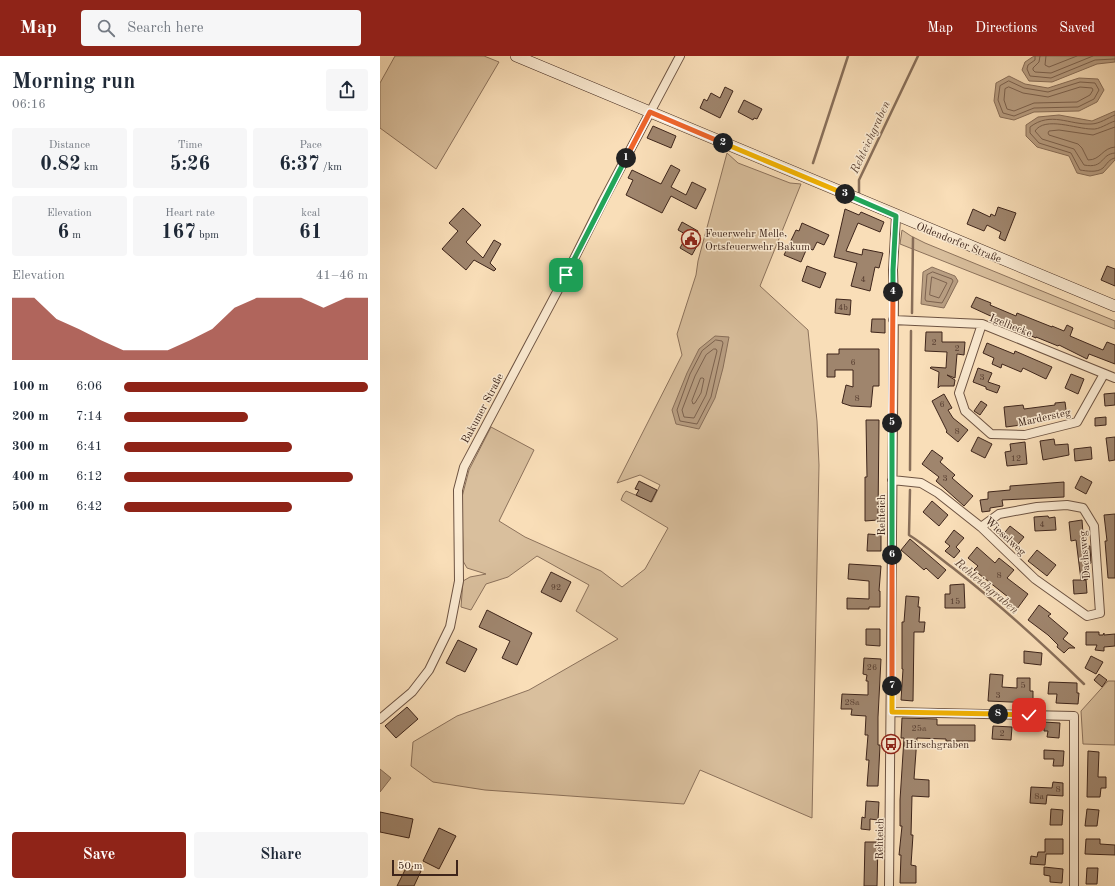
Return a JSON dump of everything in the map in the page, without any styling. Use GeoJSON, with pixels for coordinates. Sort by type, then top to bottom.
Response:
{"type":"FeatureCollection","features":[{"type":"Feature","properties":{"kind":"main road","name":"Oldendorfer Straße"},"geometry":{"type":"LineString","coordinates":[[516,56],[896,216],[1115,306]]}},
{"type":"Feature","properties":{"kind":"street","name":"Bakumer Straße"},"geometry":{"type":"LineString","coordinates":[[380,719],[412,692],[430,670],[450,627],[459,582],[458,490],[464,467],[680,56]]}},
{"type":"Feature","properties":{"kind":"street","name":"Rehteich"},"geometry":{"type":"LineString","coordinates":[[889,886],[892,712],[893,270],[896,216]]}},
{"type":"Feature","properties":{"kind":"street","name":"Igelhecke"},"geometry":{"type":"LineString","coordinates":[[893,320],[982,324],[1115,378]]}},
{"type":"Feature","properties":{"kind":"street","name":"Mardersteg"},"geometry":{"type":"LineString","coordinates":[[982,324],[959,393],[965,411],[991,434],[1025,435],[1077,422],[1104,374]]}},
{"type":"Feature","properties":{"kind":"street","name":"Wieselweg"},"geometry":{"type":"LineString","coordinates":[[892,480],[921,483],[938,493],[981,527],[1035,579],[1087,616],[1100,614]]}},
{"type":"Feature","properties":{"kind":"street","name":"Dachsweg"},"geometry":{"type":"LineString","coordinates":[[981,527],[999,514],[1045,506],[1067,505],[1083,508],[1094,526],[1100,614]]}},
{"type":"Feature","properties":{"kind":"street"},"geometry":{"type":"LineString","coordinates":[[892,712],[1074,716],[1074,886]]}},
{"type":"Feature","properties":{"kind":"shaded area"},"geometry":{"type":"Polygon","coordinates":[[[395,56],[484,56],[499,62],[436,169],[380,128],[380,83],[395,56]]]}},
{"type":"Feature","properties":{"kind":"shaded area"},"geometry":{"type":"Polygon","coordinates":[[[727,153],[738,163],[790,183],[801,184],[760,286],[808,330],[817,421],[819,465],[812,818],[700,770],[684,804],[485,790],[433,782],[411,766],[413,742],[457,716],[529,690],[618,639],[576,611],[589,585],[537,556],[508,577],[486,584],[471,610],[461,607],[463,581],[470,577],[486,574],[467,568],[463,561],[462,497],[469,470],[491,427],[534,450],[499,521],[525,537],[601,571],[622,587],[645,569],[668,528],[621,500],[626,491],[652,502],[660,485],[640,475],[617,483],[682,355],[677,334],[696,275],[698,261],[727,153]]]}},
{"type":"Feature","properties":{"kind":"shaded area"},"geometry":{"type":"Polygon","coordinates":[[[902,230],[925,243],[1115,321],[1115,329],[900,244],[902,230]]]}},
{"type":"Feature","properties":{"kind":"shaded area"},"geometry":{"type":"Polygon","coordinates":[[[1108,681],[1115,681],[1115,745],[1083,744],[1081,711],[1108,681]]]}},
{"type":"Feature","properties":{"kind":"water"},"geometry":{"type":"Polygon","coordinates":[[[1034,56],[1115,56],[1115,62],[1097,64],[1052,82],[1029,81],[1022,70],[1025,62],[1034,56]]]}},
{"type":"Feature","properties":{"kind":"water"},"geometry":{"type":"Polygon","coordinates":[[[1009,76],[1025,84],[1048,88],[1079,78],[1098,79],[1104,90],[1097,102],[1079,111],[1034,112],[1014,120],[1000,117],[994,101],[996,83],[1009,76]]]}},
{"type":"Feature","properties":{"kind":"water"},"geometry":{"type":"Polygon","coordinates":[[[1115,111],[1115,160],[1103,173],[1090,176],[1077,173],[1069,156],[1037,147],[1026,136],[1026,125],[1038,117],[1059,115],[1092,121],[1115,111]]]}},
{"type":"Feature","properties":{"kind":"water"},"geometry":{"type":"Polygon","coordinates":[[[932,267],[955,276],[958,281],[944,308],[921,304],[923,272],[932,267]]]}},
{"type":"Feature","properties":{"kind":"water"},"geometry":{"type":"Polygon","coordinates":[[[715,336],[729,337],[715,398],[699,429],[676,424],[672,410],[687,373],[699,349],[715,336]]]}},
{"type":"Feature","properties":{"kind":"water"},"geometry":{"type":"Polygon","coordinates":[[[380,769],[391,778],[380,792],[380,769]]]}},
{"type":"Feature","properties":{"kind":"building"},"geometry":{"type":"Polygon","coordinates":[[[725,87],[733,91],[720,118],[700,108],[704,99],[707,101],[711,93],[720,98],[725,87]]]}},
{"type":"Feature","properties":{"kind":"building"},"geometry":{"type":"Polygon","coordinates":[[[744,100],[762,109],[757,119],[754,118],[753,120],[738,112],[744,100]]]}},
{"type":"Feature","properties":{"kind":"building"},"geometry":{"type":"Polygon","coordinates":[[[653,126],[676,136],[671,148],[647,138],[653,126]]]}},
{"type":"Feature","properties":{"kind":"building"},"geometry":{"type":"Polygon","coordinates":[[[671,165],[680,170],[671,187],[686,195],[692,182],[706,189],[696,209],[671,196],[662,213],[626,195],[633,180],[628,178],[632,170],[661,184],[671,165]]]}},
{"type":"Feature","properties":{"kind":"building"},"geometry":{"type":"Polygon","coordinates":[[[998,207],[1016,213],[1005,241],[999,238],[1001,232],[987,225],[984,231],[967,224],[973,209],[990,217],[991,214],[995,216],[998,207]]]}},
{"type":"Feature","properties":{"kind":"building"},"geometry":{"type":"Polygon","coordinates":[[[463,208],[481,225],[466,242],[483,258],[494,240],[501,244],[490,263],[496,269],[494,271],[474,260],[466,270],[442,249],[458,231],[449,223],[463,208]]]}},
{"type":"Feature","properties":{"kind":"building"},"geometry":{"type":"Polygon","coordinates":[[[845,209],[859,215],[861,212],[884,222],[880,232],[858,223],[846,251],[862,255],[863,249],[883,253],[879,268],[875,267],[870,291],[851,286],[857,263],[834,257],[845,209]]]}},
{"type":"Feature","properties":{"kind":"building","name":"Feuerwehr Melle, Ortsfeuerwehr Bakum"},"geometry":{"type":"Polygon","coordinates":[[[682,222],[698,231],[697,233],[700,235],[696,243],[698,244],[692,255],[680,248],[687,235],[678,230],[682,222]]]}},
{"type":"Feature","properties":{"kind":"building"},"geometry":{"type":"Polygon","coordinates":[[[802,223],[829,235],[824,245],[817,242],[813,250],[807,248],[801,262],[784,255],[796,230],[799,231],[802,223]]]}},
{"type":"Feature","properties":{"kind":"building"},"geometry":{"type":"Polygon","coordinates":[[[807,266],[826,273],[820,288],[802,281],[807,266]]]}},
{"type":"Feature","properties":{"kind":"building"},"geometry":{"type":"Polygon","coordinates":[[[1107,266],[1115,269],[1115,286],[1101,280],[1107,266]]]}},
{"type":"Feature","properties":{"kind":"building"},"geometry":{"type":"Polygon","coordinates":[[[976,297],[991,303],[990,305],[1016,316],[1017,313],[1064,331],[1067,325],[1073,328],[1070,336],[1103,350],[1107,342],[1115,345],[1115,364],[1089,354],[1087,359],[1059,345],[1058,346],[1036,338],[996,321],[997,319],[971,307],[976,297]]]}},
{"type":"Feature","properties":{"kind":"building"},"geometry":{"type":"Polygon","coordinates":[[[836,299],[851,300],[850,315],[835,313],[836,299]]]}},
{"type":"Feature","properties":{"kind":"building"},"geometry":{"type":"Polygon","coordinates":[[[872,319],[885,319],[885,333],[871,332],[872,319]]]}},
{"type":"Feature","properties":{"kind":"building"},"geometry":{"type":"Polygon","coordinates":[[[926,332],[942,332],[942,342],[965,342],[964,355],[957,354],[955,378],[947,375],[955,380],[954,386],[940,386],[938,388],[939,372],[930,368],[946,368],[947,352],[925,351],[926,332]]]}},
{"type":"Feature","properties":{"kind":"building"},"geometry":{"type":"Polygon","coordinates":[[[987,343],[1014,354],[1015,351],[1052,367],[1046,379],[1023,368],[1021,372],[1002,364],[1001,368],[992,364],[994,358],[983,353],[987,343]]]}},
{"type":"Feature","properties":{"kind":"building"},"geometry":{"type":"Polygon","coordinates":[[[839,349],[879,349],[879,386],[873,386],[871,407],[851,406],[842,403],[846,385],[853,387],[853,370],[835,370],[835,377],[827,377],[827,354],[839,354],[839,349]]]}},
{"type":"Feature","properties":{"kind":"building"},"geometry":{"type":"Polygon","coordinates":[[[978,368],[992,373],[988,382],[1000,386],[997,393],[973,382],[978,368]]]}},
{"type":"Feature","properties":{"kind":"building"},"geometry":{"type":"Polygon","coordinates":[[[1071,374],[1084,379],[1078,394],[1065,388],[1071,374]]]}},
{"type":"Feature","properties":{"kind":"building"},"geometry":{"type":"Polygon","coordinates":[[[1115,393],[1115,405],[1105,406],[1104,394],[1115,393]]]}},
{"type":"Feature","properties":{"kind":"building"},"geometry":{"type":"Polygon","coordinates":[[[944,394],[952,408],[948,410],[953,418],[968,430],[958,442],[946,432],[947,431],[932,401],[944,394]]]}},
{"type":"Feature","properties":{"kind":"building"},"geometry":{"type":"Polygon","coordinates":[[[981,401],[987,405],[980,415],[974,411],[981,401]]]}},
{"type":"Feature","properties":{"kind":"building"},"geometry":{"type":"Polygon","coordinates":[[[1065,402],[1067,417],[1021,423],[1021,425],[1006,427],[1004,407],[1023,405],[1024,409],[1055,405],[1055,403],[1065,402]]]}},
{"type":"Feature","properties":{"kind":"building"},"geometry":{"type":"Polygon","coordinates":[[[1106,417],[1106,425],[1095,426],[1095,418],[1106,417]]]}},
{"type":"Feature","properties":{"kind":"building"},"geometry":{"type":"Polygon","coordinates":[[[866,420],[879,420],[878,520],[865,521],[865,477],[867,477],[866,420]]]}},
{"type":"Feature","properties":{"kind":"building"},"geometry":{"type":"Polygon","coordinates":[[[978,437],[992,444],[985,458],[971,451],[978,437]]]}},
{"type":"Feature","properties":{"kind":"building"},"geometry":{"type":"Polygon","coordinates":[[[1115,437],[1115,460],[1109,461],[1106,438],[1115,437]]]}},
{"type":"Feature","properties":{"kind":"building"},"geometry":{"type":"Polygon","coordinates":[[[1054,439],[1055,445],[1068,444],[1069,455],[1043,460],[1040,441],[1054,439]]]}},
{"type":"Feature","properties":{"kind":"building"},"geometry":{"type":"Polygon","coordinates":[[[1025,442],[1027,464],[1007,466],[1005,452],[1011,451],[1010,444],[1025,442]]]}},
{"type":"Feature","properties":{"kind":"building"},"geometry":{"type":"Polygon","coordinates":[[[1091,447],[1092,459],[1075,461],[1074,449],[1091,447]]]}},
{"type":"Feature","properties":{"kind":"building"},"geometry":{"type":"Polygon","coordinates":[[[932,450],[943,458],[940,462],[955,475],[952,478],[973,496],[964,506],[936,481],[939,477],[922,464],[932,450]]]}},
{"type":"Feature","properties":{"kind":"building"},"geometry":{"type":"Polygon","coordinates":[[[1081,476],[1092,482],[1086,494],[1075,488],[1081,476]]]}},
{"type":"Feature","properties":{"kind":"building"},"geometry":{"type":"Polygon","coordinates":[[[639,481],[657,490],[651,502],[636,495],[639,490],[635,489],[639,481]]]}},
{"type":"Feature","properties":{"kind":"building"},"geometry":{"type":"Polygon","coordinates":[[[1064,482],[1064,497],[1002,500],[1003,506],[990,508],[990,511],[982,512],[980,500],[988,499],[988,492],[1010,490],[1010,486],[1064,482]]]}},
{"type":"Feature","properties":{"kind":"building"},"geometry":{"type":"Polygon","coordinates":[[[932,501],[948,515],[939,526],[923,512],[932,501]]]}},
{"type":"Feature","properties":{"kind":"building"},"geometry":{"type":"Polygon","coordinates":[[[1115,514],[1115,578],[1108,578],[1105,541],[1107,541],[1104,515],[1115,514]]]}},
{"type":"Feature","properties":{"kind":"building"},"geometry":{"type":"Polygon","coordinates":[[[1048,516],[1049,518],[1055,517],[1056,530],[1035,531],[1034,517],[1048,516]]]}},
{"type":"Feature","properties":{"kind":"building"},"geometry":{"type":"Polygon","coordinates":[[[1082,520],[1084,547],[1090,546],[1091,563],[1087,564],[1088,579],[1081,580],[1076,540],[1071,541],[1069,522],[1082,520]]]}},
{"type":"Feature","properties":{"kind":"building"},"geometry":{"type":"Polygon","coordinates":[[[1010,526],[1024,537],[1015,548],[1001,537],[1010,526]]]}},
{"type":"Feature","properties":{"kind":"building"},"geometry":{"type":"Polygon","coordinates":[[[954,530],[964,538],[956,547],[960,551],[954,558],[945,551],[950,546],[945,542],[954,530]]]}},
{"type":"Feature","properties":{"kind":"building"},"geometry":{"type":"Polygon","coordinates":[[[868,534],[881,535],[881,551],[867,551],[868,534]]]}},
{"type":"Feature","properties":{"kind":"building"},"geometry":{"type":"Polygon","coordinates":[[[910,539],[946,570],[938,579],[926,568],[924,570],[901,550],[910,539]]]}},
{"type":"Feature","properties":{"kind":"building"},"geometry":{"type":"Polygon","coordinates":[[[977,547],[995,563],[999,558],[1014,570],[1007,578],[1028,594],[1017,609],[1005,600],[1008,597],[974,570],[978,566],[968,558],[977,547]]]}},
{"type":"Feature","properties":{"kind":"building"},"geometry":{"type":"Polygon","coordinates":[[[1037,550],[1056,565],[1047,576],[1028,561],[1037,550]]]}},
{"type":"Feature","properties":{"kind":"building"},"geometry":{"type":"Polygon","coordinates":[[[849,564],[881,566],[879,591],[880,607],[869,607],[869,609],[847,609],[847,598],[869,599],[869,581],[848,579],[849,564]]]}},
{"type":"Feature","properties":{"kind":"building"},"geometry":{"type":"Polygon","coordinates":[[[551,572],[571,582],[561,602],[541,592],[551,572]]]}},
{"type":"Feature","properties":{"kind":"building"},"geometry":{"type":"Polygon","coordinates":[[[1073,580],[1086,580],[1087,593],[1074,594],[1073,580]]]}},
{"type":"Feature","properties":{"kind":"building"},"geometry":{"type":"Polygon","coordinates":[[[964,584],[965,608],[945,608],[945,594],[950,594],[950,585],[964,584]]]}},
{"type":"Feature","properties":{"kind":"building"},"geometry":{"type":"Polygon","coordinates":[[[906,596],[919,597],[919,622],[925,622],[924,632],[914,632],[913,701],[901,700],[903,669],[902,622],[904,622],[906,596]]]}},
{"type":"Feature","properties":{"kind":"building"},"geometry":{"type":"Polygon","coordinates":[[[1039,605],[1051,614],[1048,616],[1068,633],[1063,639],[1075,648],[1069,648],[1064,653],[1057,647],[1058,645],[1048,635],[1028,620],[1039,605]]]}},
{"type":"Feature","properties":{"kind":"building"},"geometry":{"type":"Polygon","coordinates":[[[487,610],[532,633],[517,665],[502,658],[510,641],[479,627],[487,610]]]}},
{"type":"Feature","properties":{"kind":"building"},"geometry":{"type":"Polygon","coordinates":[[[866,629],[880,629],[880,646],[866,645],[866,629]]]}},
{"type":"Feature","properties":{"kind":"building"},"geometry":{"type":"Polygon","coordinates":[[[1086,632],[1099,632],[1099,635],[1103,635],[1104,633],[1104,635],[1115,634],[1115,646],[1104,647],[1104,651],[1095,650],[1097,645],[1086,645],[1086,632]]]}},
{"type":"Feature","properties":{"kind":"building"},"geometry":{"type":"Polygon","coordinates":[[[458,640],[477,649],[465,672],[446,663],[458,640]]]}},
{"type":"Feature","properties":{"kind":"building"},"geometry":{"type":"Polygon","coordinates":[[[1024,651],[1042,653],[1041,665],[1024,663],[1024,651]]]}},
{"type":"Feature","properties":{"kind":"building"},"geometry":{"type":"Polygon","coordinates":[[[1091,656],[1103,662],[1096,674],[1085,668],[1091,656]]]}},
{"type":"Feature","properties":{"kind":"building"},"geometry":{"type":"Polygon","coordinates":[[[864,658],[881,659],[878,717],[878,745],[880,745],[878,786],[867,786],[869,760],[866,760],[868,735],[865,735],[866,716],[851,715],[852,709],[841,709],[842,694],[868,695],[868,681],[866,681],[867,675],[863,674],[864,658]]]}},
{"type":"Feature","properties":{"kind":"building"},"geometry":{"type":"Polygon","coordinates":[[[990,674],[1003,675],[1002,687],[1017,688],[1017,678],[1030,678],[1030,691],[1033,691],[1033,703],[988,701],[990,674]]]}},
{"type":"Feature","properties":{"kind":"building"},"geometry":{"type":"Polygon","coordinates":[[[1099,674],[1107,680],[1102,687],[1094,680],[1099,674]]]}},
{"type":"Feature","properties":{"kind":"building"},"geometry":{"type":"Polygon","coordinates":[[[1049,682],[1077,683],[1077,693],[1079,693],[1078,704],[1056,703],[1057,694],[1048,694],[1049,682]]]}},
{"type":"Feature","properties":{"kind":"building"},"geometry":{"type":"Polygon","coordinates":[[[407,707],[418,719],[396,738],[385,726],[407,707]]]}},
{"type":"Feature","properties":{"kind":"building"},"geometry":{"type":"Polygon","coordinates":[[[902,718],[937,719],[937,725],[975,725],[975,741],[946,741],[946,739],[917,738],[914,779],[929,780],[929,797],[912,796],[911,835],[913,835],[911,865],[916,866],[916,883],[900,883],[901,855],[899,855],[902,826],[900,826],[900,800],[904,738],[901,738],[902,718]]]}},
{"type":"Feature","properties":{"kind":"building"},"geometry":{"type":"Polygon","coordinates":[[[1044,722],[1060,723],[1059,738],[1047,737],[1048,731],[1044,731],[1044,722]]]}},
{"type":"Feature","properties":{"kind":"building"},"geometry":{"type":"Polygon","coordinates":[[[993,726],[1012,727],[1011,740],[992,739],[993,726]]]}},
{"type":"Feature","properties":{"kind":"building"},"geometry":{"type":"Polygon","coordinates":[[[1044,750],[1064,751],[1063,766],[1053,766],[1054,759],[1044,759],[1044,750]]]}},
{"type":"Feature","properties":{"kind":"building"},"geometry":{"type":"Polygon","coordinates":[[[1088,751],[1099,752],[1098,777],[1106,777],[1106,788],[1101,788],[1100,797],[1087,797],[1088,751]]]}},
{"type":"Feature","properties":{"kind":"building"},"geometry":{"type":"Polygon","coordinates":[[[1053,782],[1063,783],[1063,796],[1047,795],[1046,804],[1030,803],[1031,787],[1052,788],[1053,782]]]}},
{"type":"Feature","properties":{"kind":"building"},"geometry":{"type":"Polygon","coordinates":[[[866,801],[879,802],[878,820],[870,819],[870,830],[861,829],[862,817],[865,818],[866,801]]]}},
{"type":"Feature","properties":{"kind":"building"},"geometry":{"type":"Polygon","coordinates":[[[1051,809],[1063,810],[1062,825],[1050,825],[1051,809]]]}},
{"type":"Feature","properties":{"kind":"building"},"geometry":{"type":"Polygon","coordinates":[[[1087,809],[1099,810],[1097,826],[1085,826],[1087,809]]]}},
{"type":"Feature","properties":{"kind":"building"},"geometry":{"type":"Polygon","coordinates":[[[380,812],[413,819],[409,838],[380,832],[380,812]]]}},
{"type":"Feature","properties":{"kind":"building"},"geometry":{"type":"Polygon","coordinates":[[[439,828],[456,836],[439,869],[423,861],[439,828]]]}},
{"type":"Feature","properties":{"kind":"building"},"geometry":{"type":"Polygon","coordinates":[[[1045,839],[1063,839],[1063,854],[1046,854],[1045,865],[1030,864],[1031,856],[1037,857],[1038,852],[1045,852],[1045,839]]]}},
{"type":"Feature","properties":{"kind":"building"},"geometry":{"type":"Polygon","coordinates":[[[1086,839],[1100,839],[1100,844],[1115,845],[1115,855],[1085,854],[1086,839]]]}},
{"type":"Feature","properties":{"kind":"building"},"geometry":{"type":"Polygon","coordinates":[[[865,842],[878,842],[877,886],[864,886],[865,842]]]}},
{"type":"Feature","properties":{"kind":"building"},"geometry":{"type":"Polygon","coordinates":[[[408,864],[421,871],[414,886],[397,886],[408,864]]]}},
{"type":"Feature","properties":{"kind":"building"},"geometry":{"type":"Polygon","coordinates":[[[1044,867],[1063,869],[1062,883],[1050,882],[1050,876],[1044,875],[1044,867]]]}},
{"type":"Feature","properties":{"kind":"building"},"geometry":{"type":"Polygon","coordinates":[[[1087,868],[1098,868],[1097,884],[1086,884],[1087,868]]]}},
{"type":"Feature","properties":{"kind":"waterway"},"geometry":{"type":"LineString","coordinates":[[813,163],[848,56]]}},
{"type":"Feature","properties":{"kind":"waterway","name":"Rehteichgraben"},"geometry":{"type":"LineString","coordinates":[[859,195],[859,180],[918,56]]}},
{"type":"Feature","properties":{"kind":"waterway","name":"Rehteichgraben"},"geometry":{"type":"LineString","coordinates":[[912,313],[913,238]]}},
{"type":"Feature","properties":{"kind":"waterway","name":"Rehteichgraben"},"geometry":{"type":"LineString","coordinates":[[910,470],[911,331]]}},
{"type":"Feature","properties":{"kind":"waterway","name":"Rehteichgraben"},"geometry":{"type":"LineString","coordinates":[[910,490],[909,535],[1004,610],[1084,684]]}},
{"type":"Feature","properties":{"kind":"place","name":"Feuerwehr Melle, Ortsfeuerwehr Bakum"},"geometry":{"type":"Point","coordinates":[691,239]}},
{"type":"Feature","properties":{"kind":"place","name":"Hirschgraben"},"geometry":{"type":"Point","coordinates":[891,744]}},
{"type":"Feature","properties":{"kind":"route"},"geometry":{"type":"LineString","coordinates":[[566,275],[650,112],[896,216],[893,270],[892,712],[1029,715]]}}]}
